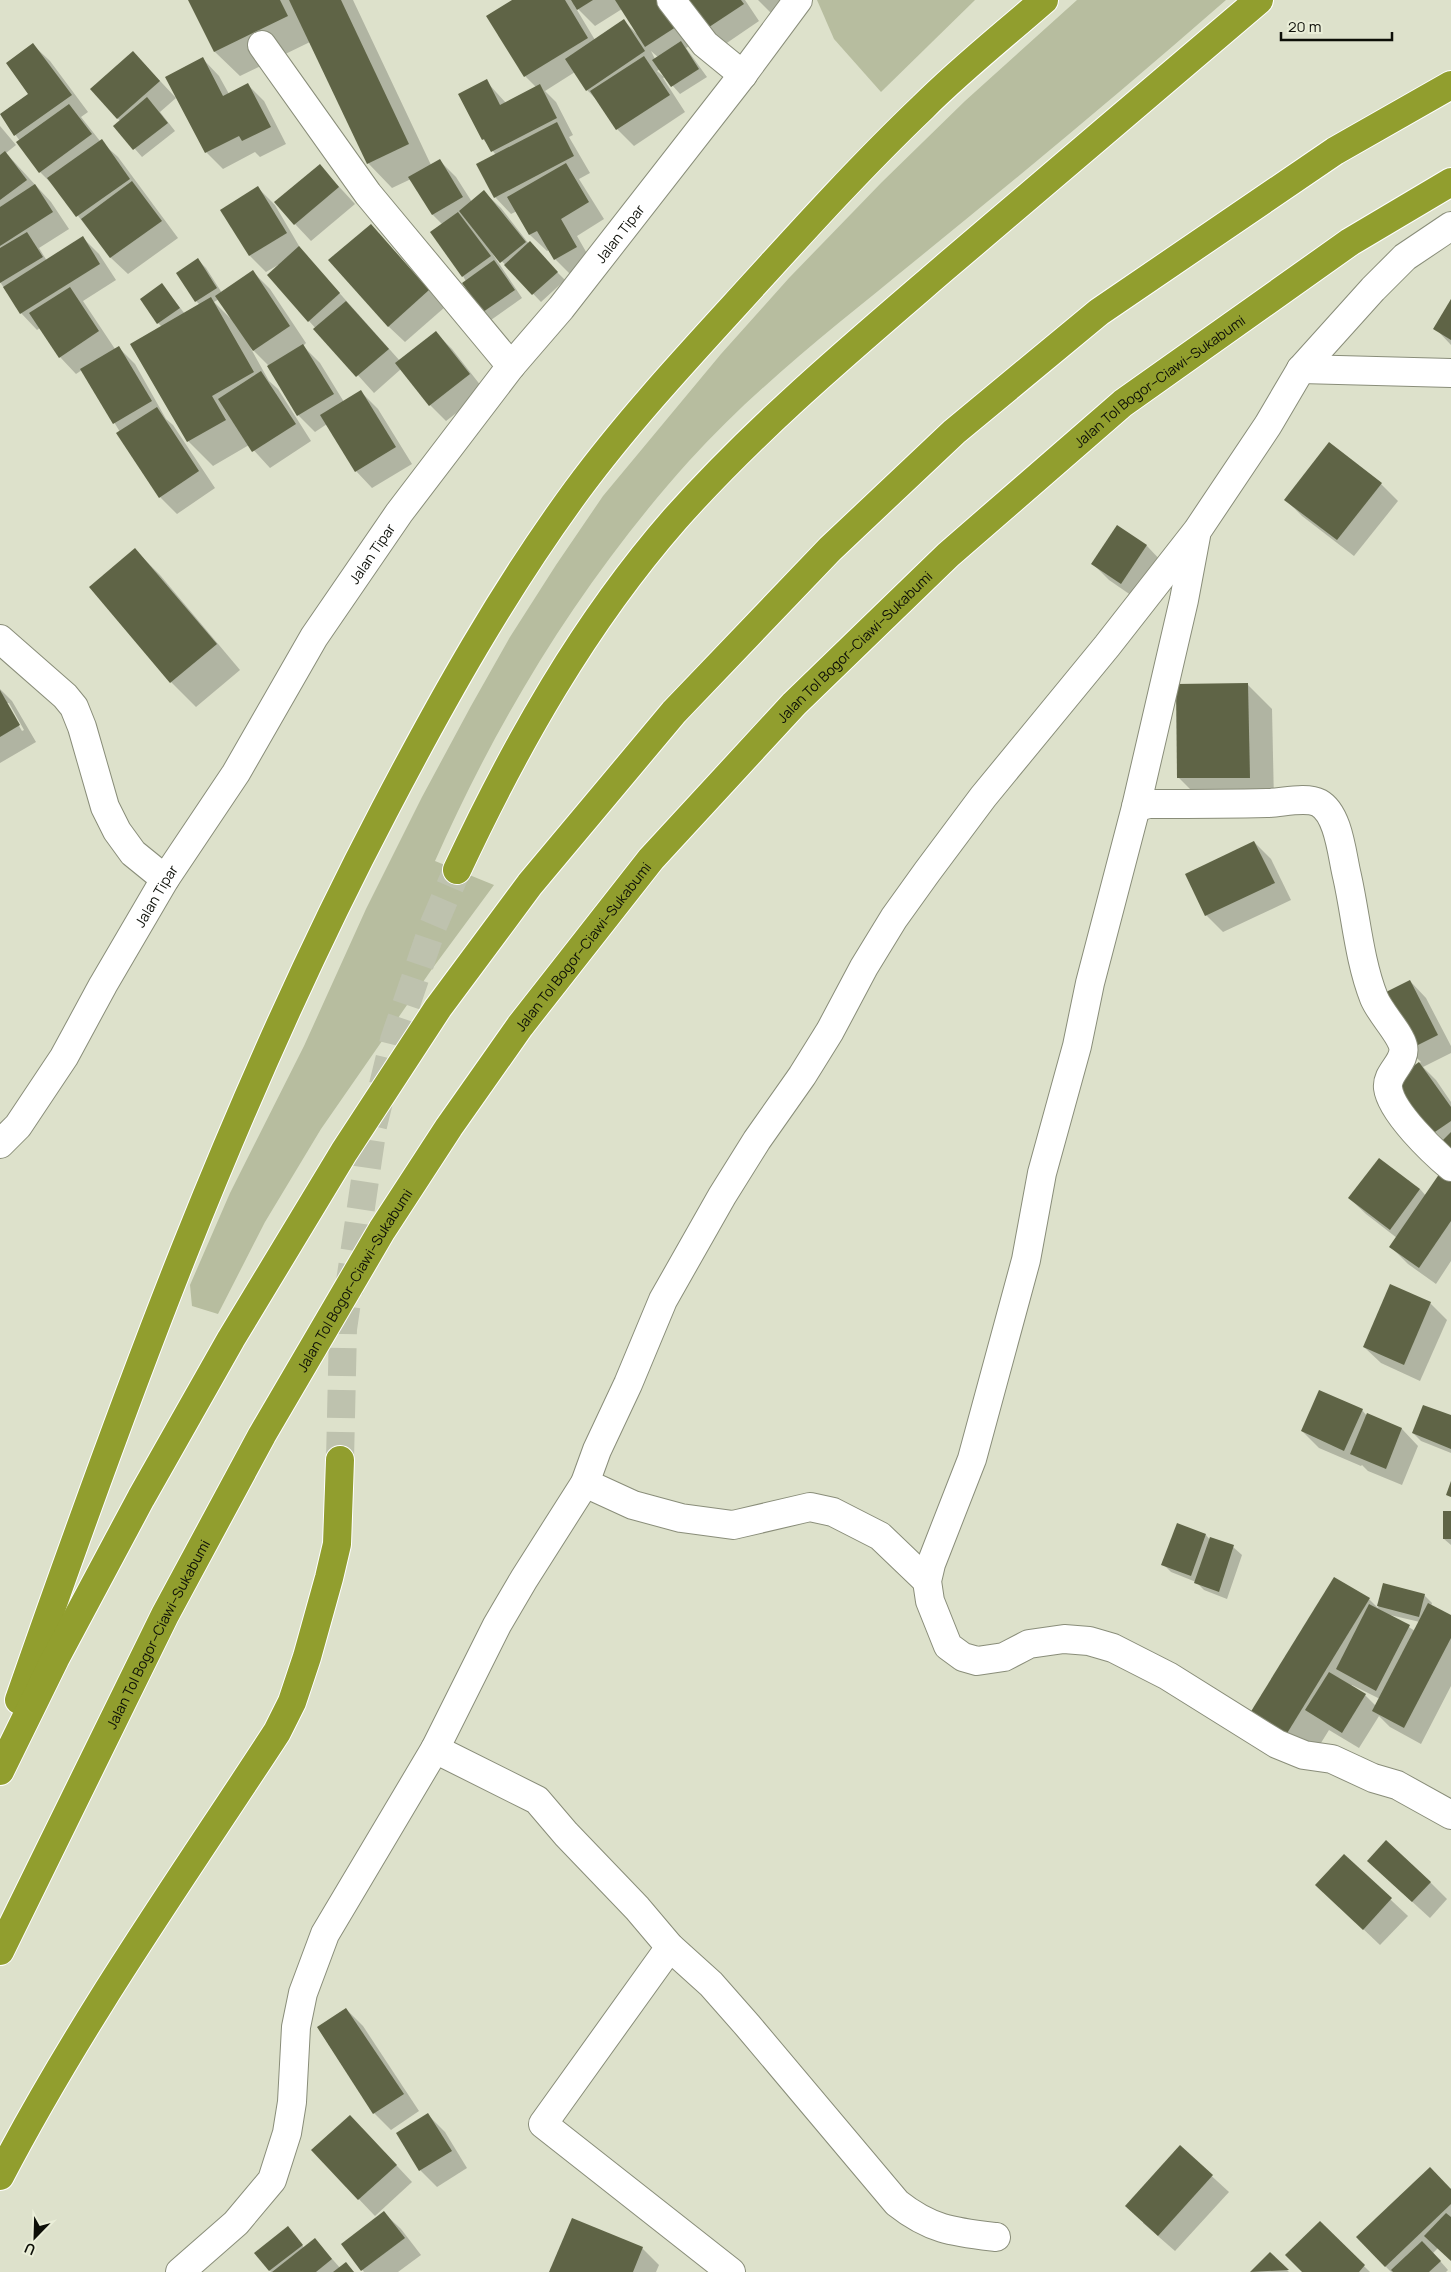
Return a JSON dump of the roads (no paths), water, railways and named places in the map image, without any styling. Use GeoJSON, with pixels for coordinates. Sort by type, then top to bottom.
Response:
{"type":"FeatureCollection","features":[{"type":"Feature","properties":{"kind":"highway"},"geometry":{"type":"LineString","coordinates":[[0,1753],[98,1472],[167,1291],[281,1021],[348,880],[441,702],[502,599],[578,490],[661,386],[858,171],[926,104],[1044,0]]}},
{"type":"Feature","properties":{"kind":"highway"},"geometry":{"type":"LineString","coordinates":[[457,870],[507,769],[567,667],[621,588],[673,522],[718,472],[816,378],[1259,0]]}},
{"type":"Feature","properties":{"kind":"highway"},"geometry":{"type":"LineString","coordinates":[[0,1771],[55,1659],[141,1498],[231,1339],[344,1152],[438,1008],[519,900],[674,712],[830,549],[954,432],[1099,312],[1335,151],[1451,85]]}},
{"type":"Feature","properties":{"kind":"highway","name":"Jalan Tol Bogor–Ciawi–Sukabumi"},"geometry":{"type":"LineString","coordinates":[[0,1951],[165,1615],[262,1435],[382,1230],[449,1127],[520,1026],[651,859],[794,704],[871,629],[948,555],[1123,403],[1350,242],[1451,182]]}},
{"type":"Feature","properties":{"kind":"highway"},"geometry":{"type":"LineString","coordinates":[[0,2176],[36,2107],[76,2039],[277,1732],[292,1702],[307,1658],[337,1544],[340,1460]]}},
{"type":"Feature","properties":{"kind":"street"},"geometry":{"type":"LineString","coordinates":[[671,0],[705,44],[743,75]]}},
{"type":"Feature","properties":{"kind":"street","name":"Jalan Tipar"},"geometry":{"type":"LineString","coordinates":[[0,1144],[18,1126],[64,1057],[103,984],[165,879],[236,773],[314,637],[399,512],[511,366],[561,308],[743,75],[798,0]]}},
{"type":"Feature","properties":{"kind":"street"},"geometry":{"type":"LineString","coordinates":[[262,45],[368,194],[511,366]]}},
{"type":"Feature","properties":{"kind":"street"},"geometry":{"type":"LineString","coordinates":[[180,2272],[236,2223],[272,2180],[287,2133],[292,2102],[296,2027],[303,1993],[326,1934],[435,1749],[497,1625],[584,1483],[596,1450],[628,1384],[663,1300],[722,1196],[830,1032],[864,967],[894,918],[983,797],[1107,646],[1197,531],[1268,425],[1301,369],[1373,288],[1405,257],[1451,226]]}},
{"type":"Feature","properties":{"kind":"street"},"geometry":{"type":"LineString","coordinates":[[1301,369],[1451,373]]}},
{"type":"Feature","properties":{"kind":"street"},"geometry":{"type":"LineString","coordinates":[[1197,531],[1184,600],[1136,808],[1090,983],[1077,1046],[1042,1173],[1026,1260],[972,1459],[941,1533],[927,1581],[930,1601],[948,1646],[963,1657],[977,1661],[1004,1657],[1029,1644],[1064,1639],[1089,1642],[1113,1648],[1168,1676],[1277,1744],[1304,1755],[1332,1758],[1373,1778],[1397,1785],[1451,1815]]}},
{"type":"Feature","properties":{"kind":"street"},"geometry":{"type":"LineString","coordinates":[[0,639],[65,696],[74,707],[82,727],[105,807],[117,831],[133,853],[165,879]]}},
{"type":"Feature","properties":{"kind":"street"},"geometry":{"type":"LineString","coordinates":[[1136,808],[1149,804],[1306,801],[1318,802],[1331,815],[1353,903],[1368,981],[1378,1006],[1403,1046],[1402,1056],[1389,1079],[1388,1089],[1401,1113],[1418,1136],[1451,1167]]}},
{"type":"Feature","properties":{"kind":"street"},"geometry":{"type":"LineString","coordinates":[[584,1483],[633,1505],[682,1518],[724,1524],[733,1525],[810,1507],[833,1512],[880,1536],[927,1581]]}},
{"type":"Feature","properties":{"kind":"street"},"geometry":{"type":"LineString","coordinates":[[435,1749],[537,1800],[566,1834],[638,1908],[670,1947],[711,1984],[897,2203],[915,2218],[935,2227],[960,2233],[996,2237]]}},
{"type":"Feature","properties":{"kind":"street"},"geometry":{"type":"LineString","coordinates":[[670,1947],[543,2124],[731,2272]]}},
{"type":"Feature","properties":{"kind":"tunnel"},"geometry":{"type":"LineString","coordinates":[[340,1460],[343,1329],[373,1126],[394,1040],[433,926],[457,870]]}}]}
